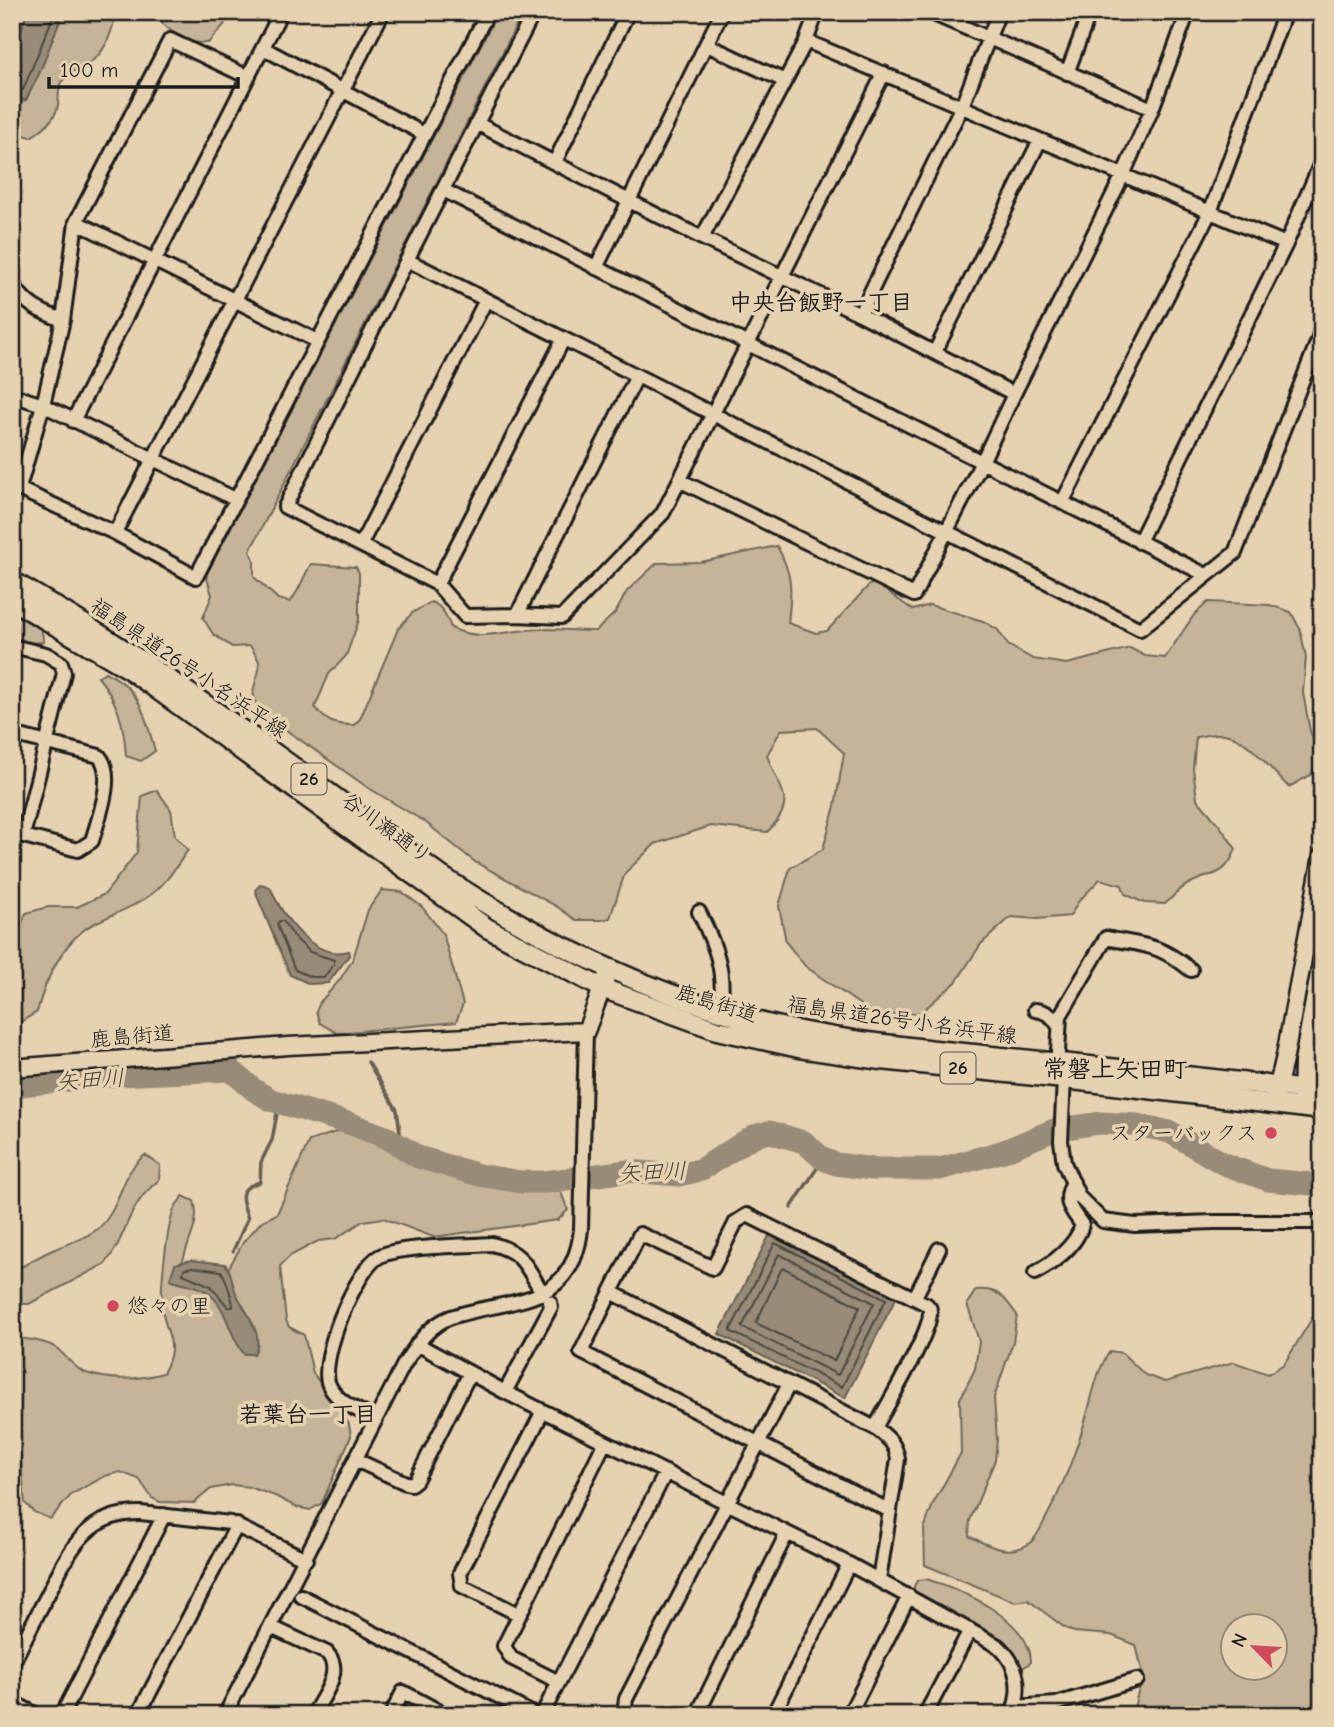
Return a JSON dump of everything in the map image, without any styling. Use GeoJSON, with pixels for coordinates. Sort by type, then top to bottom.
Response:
{"type":"FeatureCollection","features":[{"type":"Feature","properties":{"kind":"main road","name":"福島県道26号小名浜平線"},"geometry":{"type":"LineString","coordinates":[[12,581],[75,617],[207,704],[467,893],[529,930],[609,970],[720,1011],[800,1031],[1275,1096],[1302,1099],[1322,1092]]}},
{"type":"Feature","properties":{"kind":"main road","name":"谷川瀬通り"},"geometry":{"type":"LineString","coordinates":[[12,600],[126,667],[487,928],[602,988]]}},
{"type":"Feature","properties":{"kind":"main road","name":"鹿島街道"},"geometry":{"type":"LineString","coordinates":[[602,988],[717,1030],[799,1048],[881,1060],[1064,1079],[1275,1096]]}},
{"type":"Feature","properties":{"kind":"main road","name":"26"},"geometry":{"type":"LineString","coordinates":[[1302,1099],[1322,1110]]}},
{"type":"Feature","properties":{"kind":"street"},"geometry":{"type":"LineString","coordinates":[[73,421],[281,12]]}},
{"type":"Feature","properties":{"kind":"street"},"geometry":{"type":"LineString","coordinates":[[115,533],[383,12]]}},
{"type":"Feature","properties":{"kind":"street"},"geometry":{"type":"LineString","coordinates":[[248,76],[170,40],[76,222],[63,320],[43,405],[16,487],[115,533],[196,577],[488,12]]}},
{"type":"Feature","properties":{"kind":"street"},"geometry":{"type":"LineString","coordinates":[[534,12],[285,507],[437,584],[465,617],[562,617],[663,513],[884,73]]}},
{"type":"Feature","properties":{"kind":"street"},"geometry":{"type":"LineString","coordinates":[[555,162],[628,12]]}},
{"type":"Feature","properties":{"kind":"street"},"geometry":{"type":"LineString","coordinates":[[596,268],[722,12]]}},
{"type":"Feature","properties":{"kind":"street"},"geometry":{"type":"LineString","coordinates":[[702,238],[806,41],[817,12]]}},
{"type":"Feature","properties":{"kind":"street"},"geometry":{"type":"LineString","coordinates":[[929,12],[1152,109]]}},
{"type":"Feature","properties":{"kind":"street"},"geometry":{"type":"LineString","coordinates":[[860,314],[962,106],[999,12]]}},
{"type":"Feature","properties":{"kind":"street"},"geometry":{"type":"LineString","coordinates":[[1067,73],[1090,12]]}},
{"type":"Feature","properties":{"kind":"street"},"geometry":{"type":"LineString","coordinates":[[681,481],[914,595],[1123,175],[1152,109],[1188,12]]}},
{"type":"Feature","properties":{"kind":"street"},"geometry":{"type":"LineString","coordinates":[[1062,503],[1210,212],[1285,12]]}},
{"type":"Feature","properties":{"kind":"street"},"geometry":{"type":"LineString","coordinates":[[806,41],[1286,244]]}},
{"type":"Feature","properties":{"kind":"street"},"geometry":{"type":"LineString","coordinates":[[706,45],[785,81]]}},
{"type":"Feature","properties":{"kind":"street"},"geometry":{"type":"LineString","coordinates":[[263,48],[424,134]]}},
{"type":"Feature","properties":{"kind":"street"},"geometry":{"type":"LineString","coordinates":[[478,124],[702,238],[860,314],[1014,394]]}},
{"type":"Feature","properties":{"kind":"street"},"geometry":{"type":"LineString","coordinates":[[935,352],[1040,140]]}},
{"type":"Feature","properties":{"kind":"street"},"geometry":{"type":"LineString","coordinates":[[1139,542],[1319,178],[1322,160]]}},
{"type":"Feature","properties":{"kind":"street"},"geometry":{"type":"LineString","coordinates":[[443,190],[1206,575]]}},
{"type":"Feature","properties":{"kind":"street"},"geometry":{"type":"LineString","coordinates":[[76,222],[317,341]]}},
{"type":"Feature","properties":{"kind":"street"},"geometry":{"type":"LineString","coordinates":[[407,260],[1140,629],[1235,553],[1320,338],[1322,324]]}},
{"type":"Feature","properties":{"kind":"street"},"geometry":{"type":"LineString","coordinates":[[12,283],[22,298],[36,310],[63,320]]}},
{"type":"Feature","properties":{"kind":"street"},"geometry":{"type":"LineString","coordinates":[[361,544],[486,300]]}},
{"type":"Feature","properties":{"kind":"street"},"geometry":{"type":"LineString","coordinates":[[437,584],[563,340]]}},
{"type":"Feature","properties":{"kind":"street"},"geometry":{"type":"LineString","coordinates":[[517,615],[637,376]]}},
{"type":"Feature","properties":{"kind":"street"},"geometry":{"type":"LineString","coordinates":[[12,395],[43,405],[235,499]]}},
{"type":"Feature","properties":{"kind":"street"},"geometry":{"type":"LineString","coordinates":[[12,646],[46,654],[61,663],[64,673],[46,743],[18,834],[78,850],[92,841],[107,787],[104,761],[99,756],[46,743],[12,734]]}},
{"type":"Feature","properties":{"kind":"street"},"geometry":{"type":"LineString","coordinates":[[1275,1096],[1285,1056],[1322,856]]}},
{"type":"Feature","properties":{"kind":"street"},"geometry":{"type":"LineString","coordinates":[[699,912],[719,956],[722,977],[720,1011]]}},
{"type":"Feature","properties":{"kind":"street"},"geometry":{"type":"LineString","coordinates":[[1111,934],[1126,941]]}},
{"type":"Feature","properties":{"kind":"street"},"geometry":{"type":"LineString","coordinates":[[1059,1021],[1104,940],[1109,938],[1140,942],[1164,951],[1191,970]]}},
{"type":"Feature","properties":{"kind":"street"},"geometry":{"type":"LineString","coordinates":[[1089,967],[1091,946]]}},
{"type":"Feature","properties":{"kind":"street"},"geometry":{"type":"LineString","coordinates":[[1302,1099],[1303,1062],[1322,958]]}},
{"type":"Feature","properties":{"kind":"street"},"geometry":{"type":"LineString","coordinates":[[225,1715],[404,1364],[423,1335],[443,1320],[463,1313],[546,1298],[571,1266],[580,1240],[586,1031],[609,970]]}},
{"type":"Feature","properties":{"kind":"street"},"geometry":{"type":"LineString","coordinates":[[1058,1052],[1058,1011],[1062,997]]}},
{"type":"Feature","properties":{"kind":"street"},"geometry":{"type":"LineString","coordinates":[[1035,1010],[1046,1012],[1059,1021]]}},
{"type":"Feature","properties":{"kind":"street","name":"鹿島街道"},"geometry":{"type":"LineString","coordinates":[[12,1068],[288,1046],[586,1031]]}},
{"type":"Feature","properties":{"kind":"street"},"geometry":{"type":"LineString","coordinates":[[1064,1079],[1061,1120],[1064,1163],[1079,1197],[1103,1222],[1135,1225],[1322,1222]]}},
{"type":"Feature","properties":{"kind":"street"},"geometry":{"type":"LineString","coordinates":[[1035,1273],[1068,1248],[1081,1230],[1082,1225],[1069,1205],[1067,1193],[1073,1182]]}},
{"type":"Feature","properties":{"kind":"street"},"geometry":{"type":"LineString","coordinates":[[875,1428],[922,1338],[930,1308],[915,1297],[747,1215],[736,1222],[713,1268],[640,1234],[580,1352],[890,1511]]}},
{"type":"Feature","properties":{"kind":"street"},"geometry":{"type":"LineString","coordinates":[[376,1419],[335,1395],[328,1383],[326,1368],[333,1333],[366,1269],[376,1258],[401,1251],[492,1244],[506,1247],[519,1255],[551,1307],[505,1392]]}},
{"type":"Feature","properties":{"kind":"street"},"geometry":{"type":"LineString","coordinates":[[915,1297],[939,1249]]}},
{"type":"Feature","properties":{"kind":"street"},"geometry":{"type":"LineString","coordinates":[[611,1292],[875,1428],[887,1437],[896,1448],[898,1459],[879,1580]]}},
{"type":"Feature","properties":{"kind":"street"},"geometry":{"type":"LineString","coordinates":[[417,1344],[505,1392],[849,1564],[998,1646],[1013,1664],[1018,1688],[1013,1711],[1056,1704],[1137,1680]]}},
{"type":"Feature","properties":{"kind":"street"},"geometry":{"type":"LineString","coordinates":[[356,1460],[411,1484],[416,1480],[470,1373]]}},
{"type":"Feature","properties":{"kind":"street"},"geometry":{"type":"LineString","coordinates":[[627,1715],[626,1699],[789,1384]]}},
{"type":"Feature","properties":{"kind":"street"},"geometry":{"type":"LineString","coordinates":[[518,1614],[462,1586],[460,1573],[543,1411]]}},
{"type":"Feature","properties":{"kind":"street"},"geometry":{"type":"LineString","coordinates":[[559,1682],[511,1658],[504,1646],[605,1442]]}},
{"type":"Feature","properties":{"kind":"street"},"geometry":{"type":"LineString","coordinates":[[542,1715],[666,1472]]}},
{"type":"Feature","properties":{"kind":"street"},"geometry":{"type":"LineString","coordinates":[[12,1664],[70,1550],[101,1522],[114,1517],[127,1513],[237,1525],[306,1559]]}},
{"type":"Feature","properties":{"kind":"street"},"geometry":{"type":"LineString","coordinates":[[62,1715],[164,1516]]}},
{"type":"Feature","properties":{"kind":"street"},"geometry":{"type":"LineString","coordinates":[[138,1715],[237,1525]]}},
{"type":"Feature","properties":{"kind":"street"},"geometry":{"type":"LineString","coordinates":[[697,1715],[788,1533]]}},
{"type":"Feature","properties":{"kind":"street"},"geometry":{"type":"LineString","coordinates":[[773,1715],[849,1564]]}},
{"type":"Feature","properties":{"kind":"street"},"geometry":{"type":"LineString","coordinates":[[301,1596],[535,1715]]}},
{"type":"Feature","properties":{"kind":"street"},"geometry":{"type":"LineString","coordinates":[[849,1715],[909,1596]]}},
{"type":"Feature","properties":{"kind":"street"},"geometry":{"type":"LineString","coordinates":[[271,1627],[327,1653],[333,1660],[335,1668],[332,1678],[313,1715]]}},
{"type":"Feature","properties":{"kind":"street"},"geometry":{"type":"LineString","coordinates":[[925,1715],[970,1630]]}},
{"type":"Feature","properties":{"kind":"street"},"geometry":{"type":"LineString","coordinates":[[391,1715],[403,1692],[446,1715]]}},
{"type":"Feature","properties":{"kind":"street"},"geometry":{"type":"LineString","coordinates":[[12,1702],[37,1715]]}},
{"type":"Feature","properties":{"kind":"shaded area"},"geometry":{"type":"Polygon","coordinates":[[[64,12],[115,12],[108,39],[97,57],[61,83],[57,110],[48,124],[31,137],[12,132],[12,98],[22,102],[26,100],[64,12]]]}},
{"type":"Feature","properties":{"kind":"shaded area"},"geometry":{"type":"Polygon","coordinates":[[[153,12],[229,12],[224,25],[208,43],[200,43],[177,35],[153,12]]]}},
{"type":"Feature","properties":{"kind":"shaded area"},"geometry":{"type":"Polygon","coordinates":[[[498,12],[523,12],[250,551],[254,560],[254,577],[278,599],[290,602],[311,564],[356,567],[359,573],[359,620],[346,656],[329,674],[315,707],[323,717],[332,722],[354,725],[360,719],[398,629],[412,613],[431,602],[442,609],[451,628],[462,632],[485,635],[542,629],[596,631],[616,612],[627,591],[657,563],[701,562],[777,546],[790,583],[788,623],[816,633],[827,631],[869,585],[875,583],[913,610],[930,605],[983,621],[998,630],[1008,645],[1033,659],[1067,664],[1130,648],[1145,656],[1165,658],[1194,615],[1208,602],[1270,605],[1291,612],[1300,629],[1306,657],[1303,693],[1310,731],[1319,754],[1312,774],[1289,787],[1250,748],[1233,736],[1221,734],[1196,737],[1193,769],[1197,799],[1236,849],[1226,866],[1184,887],[1165,904],[1144,903],[1125,894],[1122,885],[1100,879],[1078,902],[1070,916],[1037,919],[1011,917],[981,944],[956,982],[920,1013],[876,1016],[805,966],[786,942],[779,906],[790,868],[823,849],[835,806],[844,753],[817,728],[781,730],[767,755],[781,786],[784,803],[777,821],[767,832],[711,826],[655,844],[625,873],[610,918],[576,920],[556,906],[475,862],[425,822],[367,787],[258,710],[254,691],[260,667],[258,658],[250,646],[232,647],[213,634],[203,618],[212,595],[206,575],[498,12]]]}},
{"type":"Feature","properties":{"kind":"shaded area"},"geometry":{"type":"Polygon","coordinates":[[[12,613],[41,629],[44,642],[29,643],[12,637],[12,613]]]}},
{"type":"Feature","properties":{"kind":"shaded area"},"geometry":{"type":"Polygon","coordinates":[[[105,672],[127,686],[140,704],[155,751],[141,761],[126,756],[119,714],[111,695],[98,677],[105,672]]]}},
{"type":"Feature","properties":{"kind":"shaded area"},"geometry":{"type":"Polygon","coordinates":[[[157,790],[171,810],[175,836],[188,850],[166,881],[149,896],[95,923],[74,939],[57,961],[37,1012],[12,1027],[12,948],[26,913],[48,907],[77,907],[105,894],[137,852],[142,796],[157,790]]]}},
{"type":"Feature","properties":{"kind":"shaded area"},"geometry":{"type":"Polygon","coordinates":[[[382,890],[402,892],[422,907],[443,934],[463,1004],[456,1022],[337,1033],[320,1023],[316,1012],[320,1002],[339,981],[353,959],[368,910],[382,890]]]}},
{"type":"Feature","properties":{"kind":"shaded area"},"geometry":{"type":"Polygon","coordinates":[[[357,1125],[373,1126],[465,1168],[516,1177],[560,1190],[568,1210],[558,1220],[433,1237],[383,1218],[363,1221],[335,1239],[318,1241],[290,1256],[280,1266],[286,1320],[289,1327],[304,1335],[313,1373],[349,1424],[351,1436],[322,1503],[310,1510],[296,1507],[249,1487],[232,1485],[211,1489],[194,1503],[160,1502],[152,1498],[139,1479],[120,1472],[105,1476],[72,1494],[50,1519],[34,1512],[25,1503],[20,1453],[12,1428],[12,1327],[19,1338],[52,1346],[86,1373],[124,1379],[163,1373],[171,1353],[162,1306],[165,1258],[174,1209],[183,1196],[194,1201],[196,1219],[181,1271],[223,1278],[244,1241],[262,1221],[277,1214],[309,1141],[357,1125]]]}},
{"type":"Feature","properties":{"kind":"shaded area"},"geometry":{"type":"Polygon","coordinates":[[[145,1155],[160,1165],[159,1180],[139,1201],[119,1243],[105,1264],[29,1304],[21,1304],[12,1313],[12,1273],[44,1254],[83,1238],[99,1228],[112,1211],[130,1171],[145,1155]]]}},
{"type":"Feature","properties":{"kind":"shaded area"},"geometry":{"type":"Polygon","coordinates":[[[976,1290],[984,1290],[1005,1299],[1017,1315],[1013,1342],[994,1398],[997,1440],[995,1460],[970,1520],[969,1536],[994,1547],[1013,1550],[1030,1543],[1042,1526],[1068,1470],[1098,1376],[1110,1351],[1122,1353],[1145,1375],[1165,1382],[1234,1362],[1268,1374],[1284,1364],[1322,1302],[1322,1715],[1132,1715],[1143,1674],[1136,1645],[1111,1635],[1074,1632],[1028,1600],[1015,1602],[925,1565],[924,1529],[933,1504],[961,1453],[960,1399],[975,1369],[979,1341],[967,1304],[976,1290]]]}},
{"type":"Feature","properties":{"kind":"shaded area"},"geometry":{"type":"Polygon","coordinates":[[[926,1579],[957,1590],[992,1608],[1020,1633],[1028,1647],[1031,1662],[1023,1668],[923,1600],[914,1591],[914,1586],[918,1580],[926,1579]]]}},
{"type":"Feature","properties":{"kind":"water"},"geometry":{"type":"Polygon","coordinates":[[[27,12],[63,12],[26,100],[12,97],[12,46],[19,37],[27,12]]]}},
{"type":"Feature","properties":{"kind":"water"},"geometry":{"type":"Polygon","coordinates":[[[261,884],[270,887],[282,911],[300,934],[311,943],[336,952],[349,951],[350,954],[328,983],[310,984],[290,975],[257,896],[256,889],[261,884]]]}},
{"type":"Feature","properties":{"kind":"water"},"geometry":{"type":"Polygon","coordinates":[[[771,1232],[897,1296],[845,1398],[719,1334],[771,1232]]]}},
{"type":"Feature","properties":{"kind":"water"},"geometry":{"type":"Polygon","coordinates":[[[191,1260],[225,1264],[228,1268],[236,1293],[256,1331],[257,1347],[254,1354],[244,1354],[239,1347],[214,1298],[198,1287],[170,1279],[175,1264],[191,1260]]]}},
{"type":"Feature","properties":{"kind":"waterway"},"geometry":{"type":"LineString","coordinates":[[368,1062],[397,1110],[402,1146]]}},
{"type":"Feature","properties":{"kind":"waterway","name":"矢田川"},"geometry":{"type":"LineString","coordinates":[[12,1086],[118,1075],[231,1070],[254,1090],[271,1100],[388,1138],[418,1157],[479,1175],[521,1182],[545,1182],[628,1171],[679,1175],[700,1170],[754,1136],[770,1132],[804,1142],[823,1159],[836,1164],[873,1169],[940,1169],[1004,1151],[1054,1130],[1100,1123],[1137,1125],[1170,1132],[1224,1164],[1268,1180],[1322,1185]]}},
{"type":"Feature","properties":{"kind":"waterway"},"geometry":{"type":"LineString","coordinates":[[233,1251],[248,1218],[242,1195],[247,1188],[260,1182],[261,1162],[272,1140],[279,1103]]}},
{"type":"Feature","properties":{"kind":"waterway"},"geometry":{"type":"LineString","coordinates":[[791,1208],[823,1159]]}},
{"type":"Feature","properties":{"kind":"place","name":"スターバックス"},"geometry":{"type":"Point","coordinates":[1271,1133]}},
{"type":"Feature","properties":{"kind":"place","name":"悠々の里"},"geometry":{"type":"Point","coordinates":[113,1306]}},
{"type":"Feature","properties":{"kind":"district","name":"中央台飯野一丁目"},"geometry":{"type":"Point","coordinates":[821,302]}},
{"type":"Feature","properties":{"kind":"district","name":"常磐上矢田町"},"geometry":{"type":"Point","coordinates":[1115,1069]}},
{"type":"Feature","properties":{"kind":"district","name":"若葉台一丁目"},"geometry":{"type":"Point","coordinates":[308,1414]}}]}
